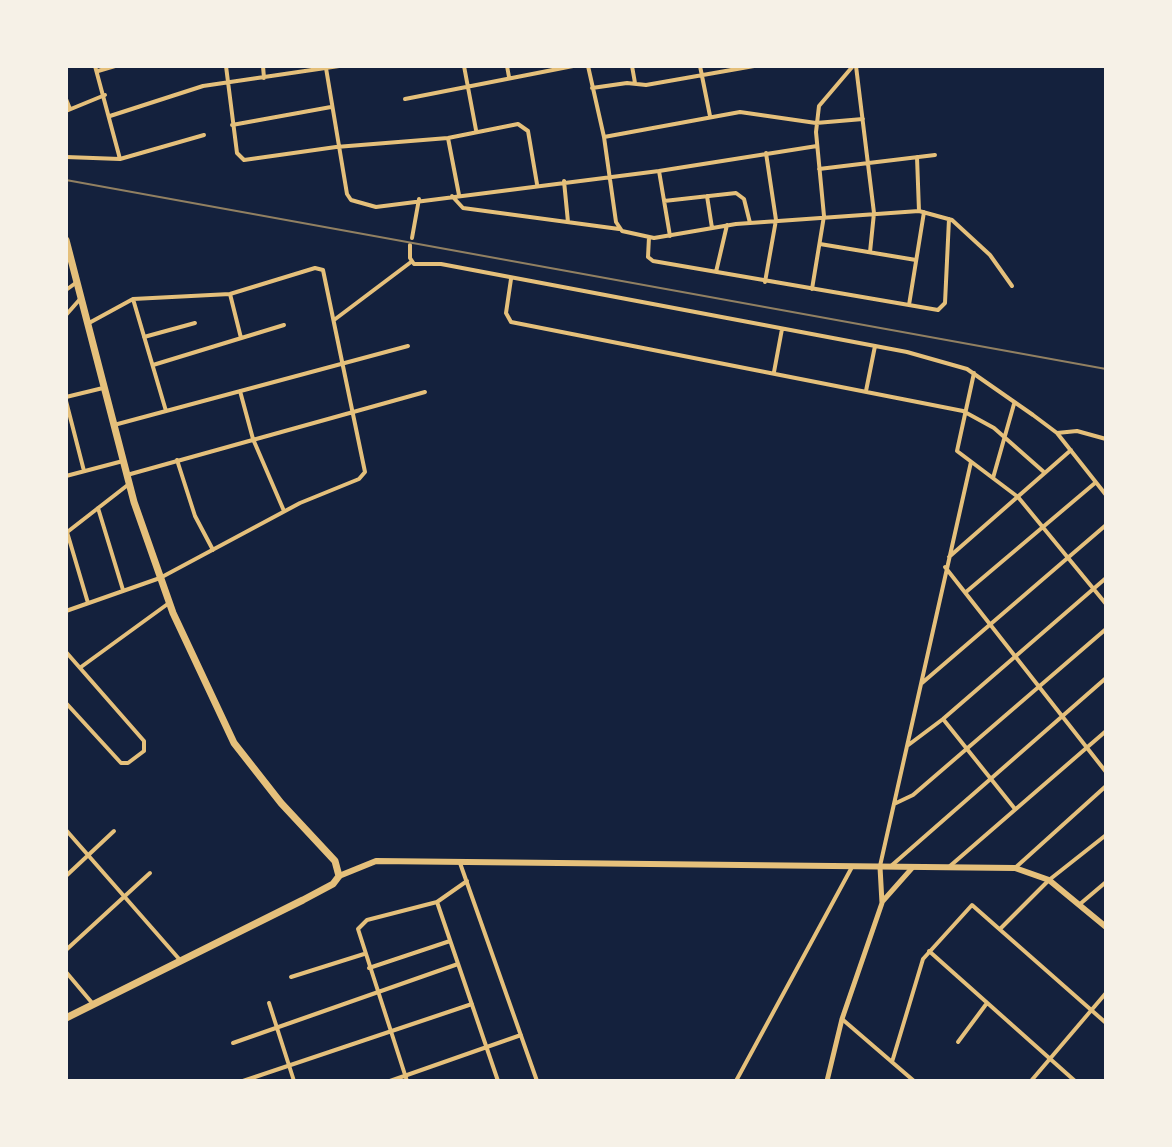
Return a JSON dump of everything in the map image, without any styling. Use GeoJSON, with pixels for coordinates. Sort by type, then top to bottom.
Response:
{"type":"FeatureCollection","features":[{"type":"Feature","properties":{"kind":"main road"},"geometry":{"type":"LineString","coordinates":[[66,240],[83,296],[129,484],[169,603],[234,743],[281,803],[335,861],[339,876]]}},
{"type":"Feature","properties":{"kind":"main road"},"geometry":{"type":"LineString","coordinates":[[66,1018],[303,900],[333,884],[339,876],[376,861],[1015,868],[1049,880],[1106,927]]}},
{"type":"Feature","properties":{"kind":"street"},"geometry":{"type":"LineString","coordinates":[[115,66],[96,69],[120,159]]}},
{"type":"Feature","properties":{"kind":"street"},"geometry":{"type":"LineString","coordinates":[[226,66],[237,153],[244,160],[336,147],[448,138],[518,124],[526,127],[537,185]]}},
{"type":"Feature","properties":{"kind":"street"},"geometry":{"type":"LineString","coordinates":[[263,66],[264,78]]}},
{"type":"Feature","properties":{"kind":"street"},"geometry":{"type":"LineString","coordinates":[[110,116],[182,92],[227,82],[337,66]]}},
{"type":"Feature","properties":{"kind":"street"},"geometry":{"type":"LineString","coordinates":[[464,66],[477,131]]}},
{"type":"Feature","properties":{"kind":"street"},"geometry":{"type":"LineString","coordinates":[[507,66],[509,77]]}},
{"type":"Feature","properties":{"kind":"street"},"geometry":{"type":"LineString","coordinates":[[405,99],[573,66]]}},
{"type":"Feature","properties":{"kind":"street"},"geometry":{"type":"LineString","coordinates":[[588,66],[604,137],[619,229]]}},
{"type":"Feature","properties":{"kind":"street"},"geometry":{"type":"LineString","coordinates":[[632,66],[635,84]]}},
{"type":"Feature","properties":{"kind":"street"},"geometry":{"type":"LineString","coordinates":[[700,66],[710,116]]}},
{"type":"Feature","properties":{"kind":"street"},"geometry":{"type":"LineString","coordinates":[[592,88],[754,66]]}},
{"type":"Feature","properties":{"kind":"street"},"geometry":{"type":"LineString","coordinates":[[855,66],[874,213],[870,252]]}},
{"type":"Feature","properties":{"kind":"street"},"geometry":{"type":"LineString","coordinates":[[812,289],[824,216],[816,123],[820,103],[855,66]]}},
{"type":"Feature","properties":{"kind":"street"},"geometry":{"type":"LineString","coordinates":[[326,68],[336,147],[351,200],[376,207],[419,199],[659,171],[817,146]]}},
{"type":"Feature","properties":{"kind":"street"},"geometry":{"type":"LineString","coordinates":[[66,99],[68,110],[105,95]]}},
{"type":"Feature","properties":{"kind":"street"},"geometry":{"type":"LineString","coordinates":[[232,125],[331,107]]}},
{"type":"Feature","properties":{"kind":"street"},"geometry":{"type":"LineString","coordinates":[[604,137],[746,112],[816,123],[863,119]]}},
{"type":"Feature","properties":{"kind":"street"},"geometry":{"type":"LineString","coordinates":[[66,157],[120,159],[204,135]]}},
{"type":"Feature","properties":{"kind":"street"},"geometry":{"type":"LineString","coordinates":[[448,138],[456,196],[463,208],[619,229],[649,237],[776,220],[922,212],[949,219],[990,255],[1012,286]]}},
{"type":"Feature","properties":{"kind":"street"},"geometry":{"type":"LineString","coordinates":[[765,282],[776,220],[766,153]]}},
{"type":"Feature","properties":{"kind":"street"},"geometry":{"type":"LineString","coordinates":[[819,169],[935,155]]}},
{"type":"Feature","properties":{"kind":"street"},"geometry":{"type":"LineString","coordinates":[[909,306],[922,212],[917,157]]}},
{"type":"Feature","properties":{"kind":"street"},"geometry":{"type":"LineString","coordinates":[[659,171],[670,236]]}},
{"type":"Feature","properties":{"kind":"street"},"geometry":{"type":"LineString","coordinates":[[564,181],[568,222]]}},
{"type":"Feature","properties":{"kind":"street"},"geometry":{"type":"LineString","coordinates":[[664,201],[741,195],[750,223]]}},
{"type":"Feature","properties":{"kind":"street"},"geometry":{"type":"LineString","coordinates":[[707,196],[712,228]]}},
{"type":"Feature","properties":{"kind":"street"},"geometry":{"type":"LineString","coordinates":[[412,238],[419,199]]}},
{"type":"Feature","properties":{"kind":"street"},"geometry":{"type":"LineString","coordinates":[[649,237],[648,257],[653,261],[934,310],[944,307],[949,219]]}},
{"type":"Feature","properties":{"kind":"street"},"geometry":{"type":"LineString","coordinates":[[716,272],[727,225]]}},
{"type":"Feature","properties":{"kind":"street"},"geometry":{"type":"LineString","coordinates":[[820,244],[916,260]]}},
{"type":"Feature","properties":{"kind":"street"},"geometry":{"type":"LineString","coordinates":[[410,245],[412,263]]}},
{"type":"Feature","properties":{"kind":"street"},"geometry":{"type":"LineString","coordinates":[[334,320],[412,263],[875,346],[974,373],[1057,433],[1106,495]]}},
{"type":"Feature","properties":{"kind":"street"},"geometry":{"type":"LineString","coordinates":[[66,611],[160,578],[284,511],[363,476],[365,467],[325,273],[320,268],[230,294],[133,299],[89,323]]}},
{"type":"Feature","properties":{"kind":"street"},"geometry":{"type":"LineString","coordinates":[[511,279],[506,313],[511,322],[963,411],[1005,438],[1045,473]]}},
{"type":"Feature","properties":{"kind":"street"},"geometry":{"type":"LineString","coordinates":[[66,290],[79,281]]}},
{"type":"Feature","properties":{"kind":"street"},"geometry":{"type":"LineString","coordinates":[[230,294],[242,339]]}},
{"type":"Feature","properties":{"kind":"street"},"geometry":{"type":"LineString","coordinates":[[66,315],[83,296]]}},
{"type":"Feature","properties":{"kind":"street"},"geometry":{"type":"LineString","coordinates":[[133,299],[166,411]]}},
{"type":"Feature","properties":{"kind":"street"},"geometry":{"type":"LineString","coordinates":[[144,337],[195,323]]}},
{"type":"Feature","properties":{"kind":"street"},"geometry":{"type":"LineString","coordinates":[[153,365],[284,325]]}},
{"type":"Feature","properties":{"kind":"street"},"geometry":{"type":"LineString","coordinates":[[774,372],[782,329]]}},
{"type":"Feature","properties":{"kind":"street"},"geometry":{"type":"LineString","coordinates":[[114,425],[408,346]]}},
{"type":"Feature","properties":{"kind":"street"},"geometry":{"type":"LineString","coordinates":[[866,391],[875,346]]}},
{"type":"Feature","properties":{"kind":"street"},"geometry":{"type":"LineString","coordinates":[[974,373],[955,446],[960,455],[1018,497],[1106,604]]}},
{"type":"Feature","properties":{"kind":"street"},"geometry":{"type":"LineString","coordinates":[[84,471],[66,399],[105,387]]}},
{"type":"Feature","properties":{"kind":"street"},"geometry":{"type":"LineString","coordinates":[[240,391],[253,439],[284,511]]}},
{"type":"Feature","properties":{"kind":"street"},"geometry":{"type":"LineString","coordinates":[[127,475],[425,392]]}},
{"type":"Feature","properties":{"kind":"street"},"geometry":{"type":"LineString","coordinates":[[993,478],[1014,403]]}},
{"type":"Feature","properties":{"kind":"street"},"geometry":{"type":"LineString","coordinates":[[1057,433],[1077,431],[1106,439]]}},
{"type":"Feature","properties":{"kind":"street"},"geometry":{"type":"LineString","coordinates":[[947,558],[1071,450]]}},
{"type":"Feature","properties":{"kind":"street"},"geometry":{"type":"LineString","coordinates":[[177,460],[195,516],[213,550]]}},
{"type":"Feature","properties":{"kind":"street"},"geometry":{"type":"LineString","coordinates":[[66,476],[123,461]]}},
{"type":"Feature","properties":{"kind":"street"},"geometry":{"type":"LineString","coordinates":[[882,903],[880,867],[971,462]]}},
{"type":"Feature","properties":{"kind":"street"},"geometry":{"type":"LineString","coordinates":[[965,592],[1095,483]]}},
{"type":"Feature","properties":{"kind":"street"},"geometry":{"type":"LineString","coordinates":[[88,603],[67,532],[129,484]]}},
{"type":"Feature","properties":{"kind":"street"},"geometry":{"type":"LineString","coordinates":[[98,508],[123,591]]}},
{"type":"Feature","properties":{"kind":"street"},"geometry":{"type":"LineString","coordinates":[[920,684],[1106,525]]}},
{"type":"Feature","properties":{"kind":"street"},"geometry":{"type":"LineString","coordinates":[[945,567],[1106,772]]}},
{"type":"Feature","properties":{"kind":"street"},"geometry":{"type":"LineString","coordinates":[[907,746],[943,719],[1106,578]]}},
{"type":"Feature","properties":{"kind":"street"},"geometry":{"type":"LineString","coordinates":[[80,668],[169,603]]}},
{"type":"Feature","properties":{"kind":"street"},"geometry":{"type":"LineString","coordinates":[[894,804],[910,797],[1106,629]]}},
{"type":"Feature","properties":{"kind":"street"},"geometry":{"type":"LineString","coordinates":[[66,652],[144,741],[144,751],[128,763],[121,763],[66,703]]}},
{"type":"Feature","properties":{"kind":"street"},"geometry":{"type":"LineString","coordinates":[[889,867],[1106,678]]}},
{"type":"Feature","properties":{"kind":"street"},"geometry":{"type":"LineString","coordinates":[[943,719],[1015,809]]}},
{"type":"Feature","properties":{"kind":"street"},"geometry":{"type":"LineString","coordinates":[[947,868],[1106,731]]}},
{"type":"Feature","properties":{"kind":"street"},"geometry":{"type":"LineString","coordinates":[[1015,868],[1106,786]]}},
{"type":"Feature","properties":{"kind":"street"},"geometry":{"type":"LineString","coordinates":[[66,830],[180,960]]}},
{"type":"Feature","properties":{"kind":"street"},"geometry":{"type":"LineString","coordinates":[[66,876],[114,831]]}},
{"type":"Feature","properties":{"kind":"street"},"geometry":{"type":"LineString","coordinates":[[1000,929],[1049,880],[1106,835]]}},
{"type":"Feature","properties":{"kind":"street"},"geometry":{"type":"LineString","coordinates":[[460,863],[537,1081]]}},
{"type":"Feature","properties":{"kind":"street"},"geometry":{"type":"LineString","coordinates":[[736,1081],[852,867]]}},
{"type":"Feature","properties":{"kind":"street"},"geometry":{"type":"LineString","coordinates":[[827,1081],[842,1019],[882,903],[913,867]]}},
{"type":"Feature","properties":{"kind":"street"},"geometry":{"type":"LineString","coordinates":[[66,950],[150,873]]}},
{"type":"Feature","properties":{"kind":"street"},"geometry":{"type":"LineString","coordinates":[[406,1078],[358,929],[362,923],[437,902],[467,881]]}},
{"type":"Feature","properties":{"kind":"street"},"geometry":{"type":"LineString","coordinates":[[1080,905],[1106,882]]}},
{"type":"Feature","properties":{"kind":"street"},"geometry":{"type":"LineString","coordinates":[[437,902],[498,1081]]}},
{"type":"Feature","properties":{"kind":"street"},"geometry":{"type":"LineString","coordinates":[[892,1062],[929,951],[969,906],[975,906],[1106,1023]]}},
{"type":"Feature","properties":{"kind":"street"},"geometry":{"type":"LineString","coordinates":[[369,968],[450,941]]}},
{"type":"Feature","properties":{"kind":"street"},"geometry":{"type":"LineString","coordinates":[[929,951],[1075,1081]]}},
{"type":"Feature","properties":{"kind":"street"},"geometry":{"type":"LineString","coordinates":[[291,977],[364,954]]}},
{"type":"Feature","properties":{"kind":"street"},"geometry":{"type":"LineString","coordinates":[[233,1043],[458,964]]}},
{"type":"Feature","properties":{"kind":"street"},"geometry":{"type":"LineString","coordinates":[[66,972],[93,1004]]}},
{"type":"Feature","properties":{"kind":"street"},"geometry":{"type":"LineString","coordinates":[[1031,1081],[1106,993]]}},
{"type":"Feature","properties":{"kind":"street"},"geometry":{"type":"LineString","coordinates":[[269,1003],[294,1081]]}},
{"type":"Feature","properties":{"kind":"street"},"geometry":{"type":"LineString","coordinates":[[958,1042],[987,1003]]}},
{"type":"Feature","properties":{"kind":"street"},"geometry":{"type":"LineString","coordinates":[[243,1081],[472,1004]]}},
{"type":"Feature","properties":{"kind":"street"},"geometry":{"type":"LineString","coordinates":[[842,1019],[914,1081]]}},
{"type":"Feature","properties":{"kind":"street"},"geometry":{"type":"LineString","coordinates":[[390,1081],[406,1078],[521,1035]]}},
{"type":"Feature","properties":{"kind":"railway"},"geometry":{"type":"LineString","coordinates":[[66,180],[1106,369]]}}]}
